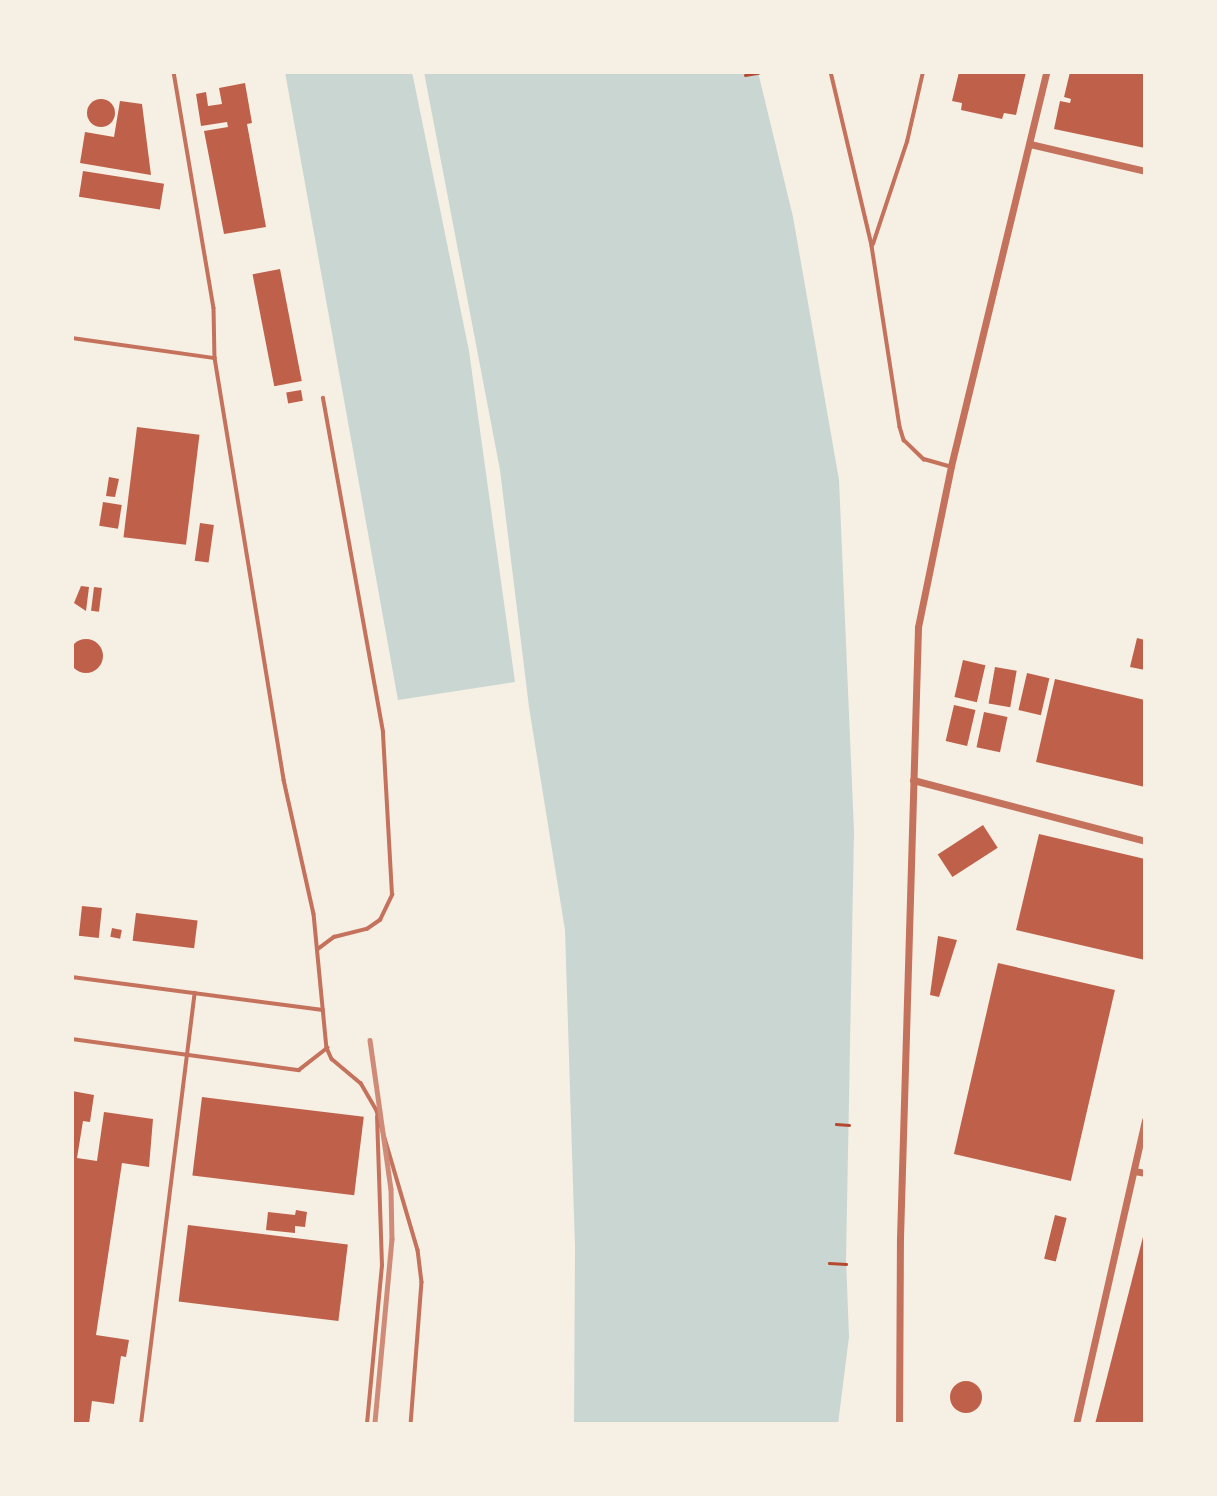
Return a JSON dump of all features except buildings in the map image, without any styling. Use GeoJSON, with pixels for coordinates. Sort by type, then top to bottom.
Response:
{"type":"FeatureCollection","features":[{"type":"Feature","properties":{"kind":"street"},"geometry":{"type":"LineString","coordinates":[[899,1424],[897,1359],[918,627],[951,466],[1046,72]]}},
{"type":"Feature","properties":{"kind":"street"},"geometry":{"type":"LineString","coordinates":[[1030,144],[1145,171]]}},
{"type":"Feature","properties":{"kind":"street"},"geometry":{"type":"LineString","coordinates":[[913,780],[1145,841]]}},
{"type":"Feature","properties":{"kind":"street"},"geometry":{"type":"LineString","coordinates":[[1076,1424],[1145,1120]]}},
{"type":"Feature","properties":{"kind":"street"},"geometry":{"type":"LineString","coordinates":[[1134,1171],[1145,1173]]}},
{"type":"Feature","properties":{"kind":"lane"},"geometry":{"type":"LineString","coordinates":[[174,72],[214,308],[215,358],[284,780],[318,949],[327,1048],[332,1059],[361,1083],[377,1111],[409,1208],[422,1282],[411,1424]]}},
{"type":"Feature","properties":{"kind":"lane"},"geometry":{"type":"LineString","coordinates":[[831,72],[872,246],[904,440],[924,459],[951,466]]}},
{"type":"Feature","properties":{"kind":"lane"},"geometry":{"type":"LineString","coordinates":[[872,246],[907,142],[923,72]]}},
{"type":"Feature","properties":{"kind":"lane"},"geometry":{"type":"LineString","coordinates":[[72,338],[215,358]]}},
{"type":"Feature","properties":{"kind":"lane"},"geometry":{"type":"LineString","coordinates":[[318,949],[334,937],[367,929],[380,920],[392,895],[383,732],[323,398]]}},
{"type":"Feature","properties":{"kind":"lane"},"geometry":{"type":"LineString","coordinates":[[72,977],[323,1010]]}},
{"type":"Feature","properties":{"kind":"lane"},"geometry":{"type":"LineString","coordinates":[[141,1424],[195,993]]}},
{"type":"Feature","properties":{"kind":"lane"},"geometry":{"type":"LineString","coordinates":[[72,1039],[299,1070],[327,1048]]}},
{"type":"Feature","properties":{"kind":"lane"},"geometry":{"type":"LineString","coordinates":[[367,1424],[382,1266],[377,1111]]}},
{"type":"Feature","properties":{"kind":"path"},"geometry":{"type":"LineString","coordinates":[[745,75],[758,73]]}},
{"type":"Feature","properties":{"kind":"path"},"geometry":{"type":"LineString","coordinates":[[836,1124],[849,1125]]}},
{"type":"Feature","properties":{"kind":"path"},"geometry":{"type":"LineString","coordinates":[[829,1263],[846,1264]]}},
{"type":"Feature","properties":{"kind":"shaded area"},"geometry":{"type":"Polygon","coordinates":[[[285,72],[412,72],[469,351],[515,682],[398,700],[285,72]]]}},
{"type":"Feature","properties":{"kind":"shaded area"},"geometry":{"type":"Polygon","coordinates":[[[424,72],[758,72],[793,217],[839,480],[854,831],[846,1259],[849,1337],[838,1424],[574,1424],[575,1247],[565,930],[529,707],[500,470],[424,72]]]}},
{"type":"Feature","properties":{"kind":"railway"},"geometry":{"type":"LineString","coordinates":[[370,1040],[391,1189],[392,1239],[375,1424]]}}]}
